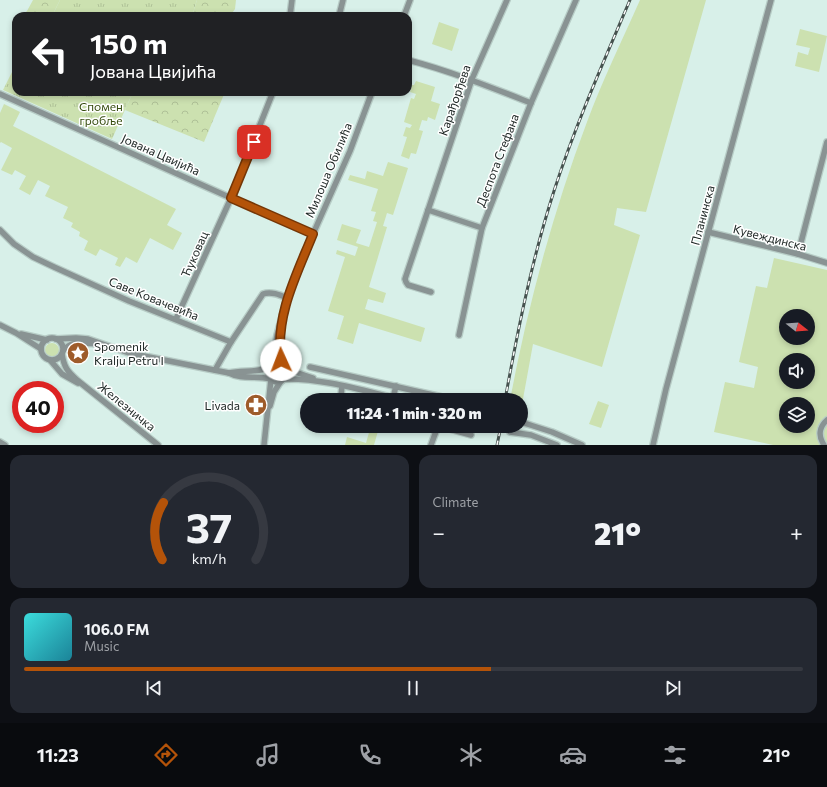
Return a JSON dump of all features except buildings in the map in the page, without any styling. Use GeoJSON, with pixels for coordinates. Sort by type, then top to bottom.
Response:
{"type":"FeatureCollection","features":[{"type":"Feature","properties":{"kind":"street"},"geometry":{"type":"LineString","coordinates":[[290,12],[292,0]]}},
{"type":"Feature","properties":{"kind":"street"},"geometry":{"type":"LineString","coordinates":[[340,12],[343,0]]}},
{"type":"Feature","properties":{"kind":"street"},"geometry":{"type":"LineString","coordinates":[[406,12],[410,0]]}},
{"type":"Feature","properties":{"kind":"street","name":"Карађорђева"},"geometry":{"type":"LineString","coordinates":[[431,292],[408,285],[405,279],[472,79],[507,0]]}},
{"type":"Feature","properties":{"kind":"street","name":"Деспота Стефана"},"geometry":{"type":"LineString","coordinates":[[459,335],[482,228],[531,103],[576,0]]}},
{"type":"Feature","properties":{"kind":"street","name":"Планинска"},"geometry":{"type":"LineString","coordinates":[[652,445],[708,232],[772,0]]}},
{"type":"Feature","properties":{"kind":"street"},"geometry":{"type":"LineString","coordinates":[[412,61],[472,79],[531,103]]}},
{"type":"Feature","properties":{"kind":"street","name":"Јована Цвијића"},"geometry":{"type":"LineString","coordinates":[[0,94],[313,234]]}},
{"type":"Feature","properties":{"kind":"street","name":"Ћуковац"},"geometry":{"type":"LineString","coordinates":[[176,319],[231,198],[271,96]]}},
{"type":"Feature","properties":{"kind":"street","name":"Милоша Обилића"},"geometry":{"type":"LineString","coordinates":[[271,367],[274,360],[277,335],[281,325],[287,298],[350,150],[370,96]]}},
{"type":"Feature","properties":{"kind":"street"},"geometry":{"type":"LineString","coordinates":[[798,254],[827,142]]}},
{"type":"Feature","properties":{"kind":"street"},"geometry":{"type":"LineString","coordinates":[[428,210],[482,228]]}},
{"type":"Feature","properties":{"kind":"street","name":"Саве Ковачевића"},"geometry":{"type":"LineString","coordinates":[[0,230],[14,244],[33,257],[130,301],[231,342]]}},
{"type":"Feature","properties":{"kind":"street","name":"Кувеждинска"},"geometry":{"type":"LineString","coordinates":[[708,232],[798,254],[827,263]]}},
{"type":"Feature","properties":{"kind":"street"},"geometry":{"type":"LineString","coordinates":[[215,370],[231,342],[263,294],[266,292],[272,293],[287,298]]}},
{"type":"Feature","properties":{"kind":"street"},"geometry":{"type":"LineString","coordinates":[[0,325],[16,333],[41,350],[44,358],[50,360],[56,360],[69,345],[76,343],[101,344]]}},
{"type":"Feature","properties":{"kind":"street","name":"Милоша Обилића"},"geometry":{"type":"LineString","coordinates":[[281,325],[280,352],[284,367]]}},
{"type":"Feature","properties":{"kind":"street"},"geometry":{"type":"LineString","coordinates":[[16,333],[47,340],[82,338],[129,353],[229,372],[241,370],[264,370],[277,364],[326,383]]}},
{"type":"Feature","properties":{"kind":"street"},"geometry":{"type":"LineString","coordinates":[[56,339],[62,345],[62,352]]}},
{"type":"Feature","properties":{"kind":"street"},"geometry":{"type":"LineString","coordinates":[[41,350],[43,344],[47,340]]}},
{"type":"Feature","properties":{"kind":"street","name":"Железничка"},"geometry":{"type":"LineString","coordinates":[[62,352],[63,363],[67,370],[82,384],[158,445]]}},
{"type":"Feature","properties":{"kind":"street","name":"Железничка"},"geometry":{"type":"LineString","coordinates":[[50,360],[62,374],[71,380],[82,384]]}},
{"type":"Feature","properties":{"kind":"street"},"geometry":{"type":"LineString","coordinates":[[264,445],[271,379],[268,372],[271,367]]}},
{"type":"Feature","properties":{"kind":"street"},"geometry":{"type":"LineString","coordinates":[[268,410],[274,392],[286,374],[284,367]]}},
{"type":"Feature","properties":{"kind":"street"},"geometry":{"type":"LineString","coordinates":[[310,367],[426,393]]}},
{"type":"Feature","properties":{"kind":"street"},"geometry":{"type":"LineString","coordinates":[[229,372],[234,375],[248,378],[265,377],[276,382],[298,379],[326,383],[372,393]]}},
{"type":"Feature","properties":{"kind":"street"},"geometry":{"type":"LineString","coordinates":[[341,393],[342,386]]}},
{"type":"Feature","properties":{"kind":"street"},"geometry":{"type":"LineString","coordinates":[[394,393],[396,386]]}},
{"type":"Feature","properties":{"kind":"street"},"geometry":{"type":"LineString","coordinates":[[824,445],[820,433],[822,424],[827,420]]}},
{"type":"Feature","properties":{"kind":"street"},"geometry":{"type":"LineString","coordinates":[[528,424],[552,432],[582,445]]}},
{"type":"Feature","properties":{"kind":"street"},"geometry":{"type":"LineString","coordinates":[[431,445],[435,433]]}},
{"type":"Feature","properties":{"kind":"street"},"geometry":{"type":"LineString","coordinates":[[464,433],[471,435]]}},
{"type":"Feature","properties":{"kind":"street"},"geometry":{"type":"LineString","coordinates":[[517,433],[531,435],[557,445]]}},
{"type":"Feature","properties":{"kind":"street"},"geometry":{"type":"LineString","coordinates":[[0,442],[6,445]]}},
{"type":"Feature","properties":{"kind":"green space"},"geometry":{"type":"Polygon","coordinates":[[[33,0],[60,0],[54,12],[26,12],[33,0]]]}},
{"type":"Feature","properties":{"kind":"green space"},"geometry":{"type":"Polygon","coordinates":[[[60,0],[197,0],[193,12],[54,12],[60,0]]]}},
{"type":"Feature","properties":{"kind":"green space"},"geometry":{"type":"Polygon","coordinates":[[[197,0],[236,0],[235,9],[233,12],[193,12],[197,0]]]}},
{"type":"Feature","properties":{"kind":"green space"},"geometry":{"type":"Polygon","coordinates":[[[640,0],[706,0],[646,212],[617,208],[614,225],[640,235],[602,367],[533,344],[524,393],[511,393],[533,294],[552,224],[575,156],[606,76],[640,0]]]}},
{"type":"Feature","properties":{"kind":"green space"},"geometry":{"type":"Polygon","coordinates":[[[439,22],[459,29],[452,51],[432,44],[439,22]]]}},
{"type":"Feature","properties":{"kind":"green space"},"geometry":{"type":"Polygon","coordinates":[[[800,29],[827,36],[819,72],[795,66],[798,52],[808,55],[810,48],[796,45],[800,29]]]}},
{"type":"Feature","properties":{"kind":"green space","name":"Спомен гробље"},"geometry":{"type":"Polygon","coordinates":[[[12,72],[12,94],[3,90],[12,72]]]}},
{"type":"Feature","properties":{"kind":"green space"},"geometry":{"type":"Polygon","coordinates":[[[416,81],[435,87],[431,101],[440,104],[435,120],[428,117],[427,121],[422,120],[419,130],[423,131],[416,154],[411,153],[409,159],[401,156],[407,137],[403,136],[406,127],[410,128],[412,125],[404,122],[411,98],[414,99],[416,94],[412,93],[412,85],[414,85],[416,81]]]}},
{"type":"Feature","properties":{"kind":"green space","name":"Спомен гробље"},"geometry":{"type":"Polygon","coordinates":[[[16,96],[131,96],[112,139],[16,96]]]}},
{"type":"Feature","properties":{"kind":"green space"},"geometry":{"type":"Polygon","coordinates":[[[131,96],[223,96],[204,142],[125,110],[131,96]]]}},
{"type":"Feature","properties":{"kind":"green space"},"geometry":{"type":"Polygon","coordinates":[[[4,104],[20,112],[13,126],[176,209],[167,225],[182,233],[173,250],[150,238],[137,263],[126,257],[120,267],[115,265],[118,258],[100,249],[96,256],[84,250],[88,241],[79,236],[80,232],[71,227],[73,223],[63,218],[68,207],[45,196],[50,186],[38,180],[30,195],[19,189],[26,176],[15,170],[12,175],[1,170],[12,148],[1,142],[0,143],[0,113],[4,104]]]}},
{"type":"Feature","properties":{"kind":"green space"},"geometry":{"type":"Polygon","coordinates":[[[388,162],[408,168],[393,215],[387,213],[383,226],[387,227],[369,287],[386,293],[383,303],[368,299],[365,309],[425,328],[421,342],[359,323],[353,344],[337,339],[344,316],[328,311],[345,257],[336,254],[337,250],[355,256],[358,247],[337,240],[342,224],[361,230],[356,243],[369,247],[377,222],[373,221],[376,212],[371,211],[378,189],[348,180],[350,175],[365,179],[367,171],[383,176],[388,162]]]}},
{"type":"Feature","properties":{"kind":"green space"},"geometry":{"type":"Polygon","coordinates":[[[774,258],[827,270],[827,445],[773,445],[714,432],[725,382],[754,388],[758,367],[739,362],[756,286],[767,288],[774,258]]]}},
{"type":"Feature","properties":{"kind":"green space"},"geometry":{"type":"Polygon","coordinates":[[[49,343],[55,343],[59,347],[59,353],[55,357],[49,357],[45,353],[45,347],[49,343]]]}},
{"type":"Feature","properties":{"kind":"green space"},"geometry":{"type":"Polygon","coordinates":[[[278,367],[282,369],[284,373],[282,377],[278,379],[274,377],[272,373],[274,369],[278,367]]]}},
{"type":"Feature","properties":{"kind":"green space"},"geometry":{"type":"Polygon","coordinates":[[[598,401],[609,405],[601,428],[589,424],[598,401]]]}},
{"type":"Feature","properties":{"kind":"green space"},"geometry":{"type":"Polygon","coordinates":[[[369,433],[377,433],[374,445],[345,445],[347,437],[366,443],[369,433]]]}},
{"type":"Feature","properties":{"kind":"railway"},"geometry":{"type":"LineString","coordinates":[[506,393],[526,294],[554,191],[580,119],[630,0]]}},
{"type":"Feature","properties":{"kind":"railway"},"geometry":{"type":"LineString","coordinates":[[497,445],[500,433]]}},
{"type":"Feature","properties":{"kind":"place","name":"Spomenik Kralju Petru I"},"geometry":{"type":"Point","coordinates":[78,353]}},
{"type":"Feature","properties":{"kind":"place","name":"Livada"},"geometry":{"type":"Point","coordinates":[256,405]}},
{"type":"Feature","properties":{"kind":"route"},"geometry":{"type":"LineString","coordinates":[[254,142],[231,198],[313,234],[287,298],[281,325],[281,360]]}}]}
